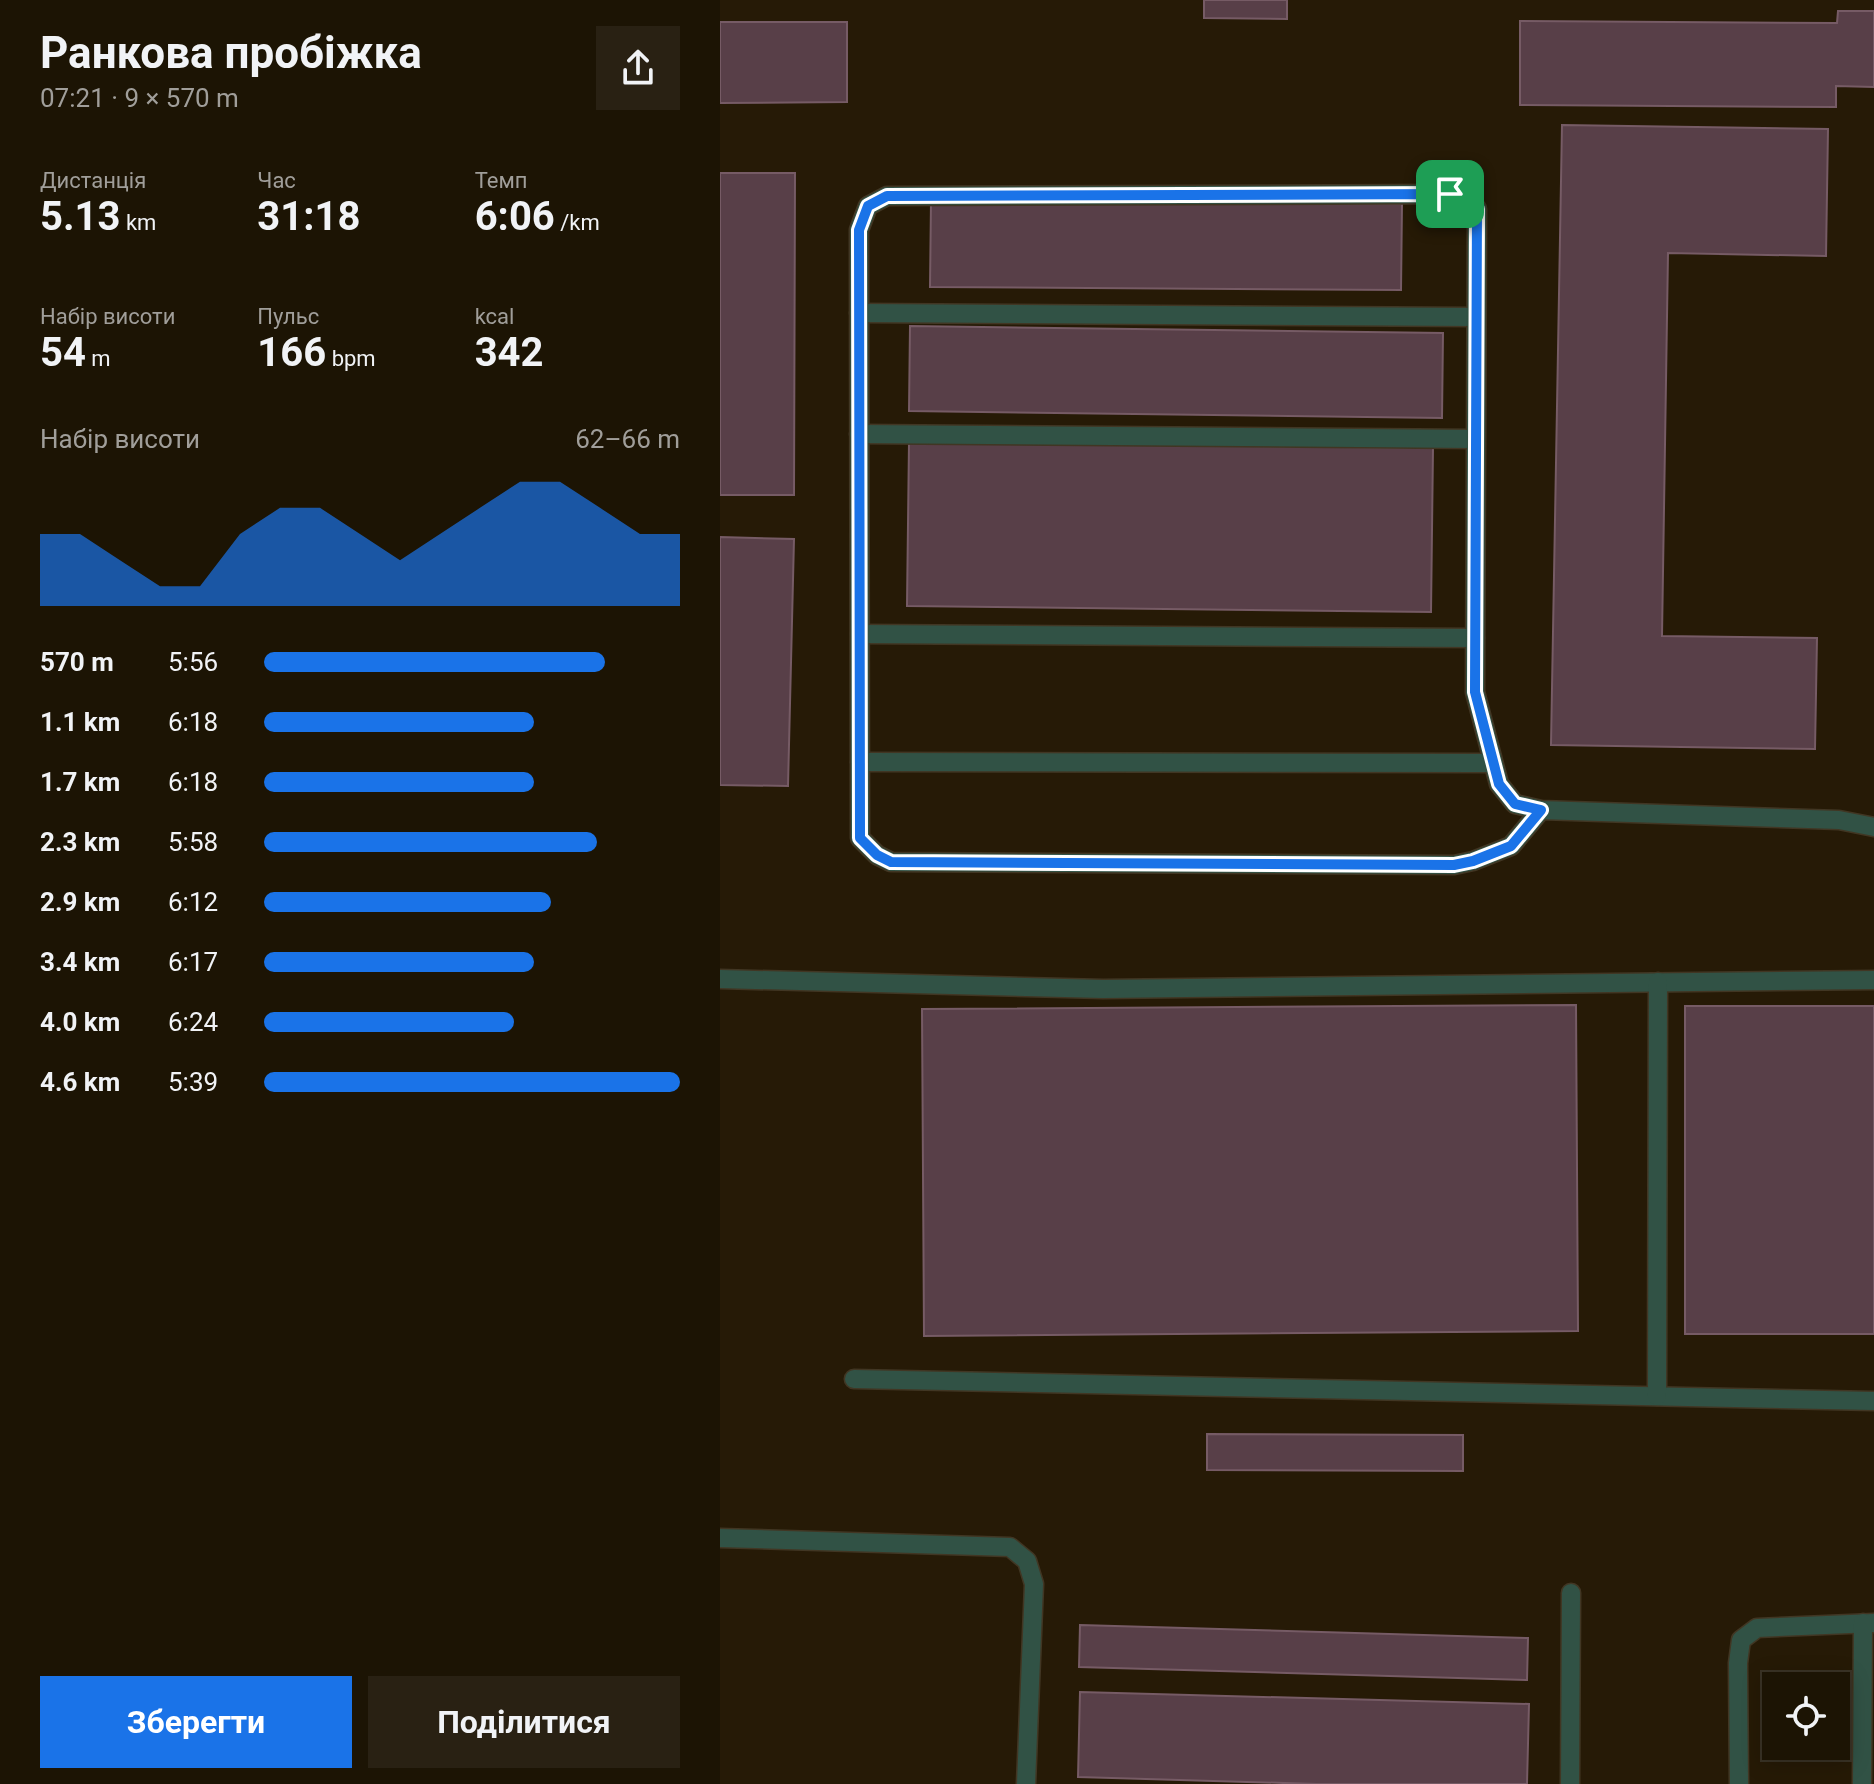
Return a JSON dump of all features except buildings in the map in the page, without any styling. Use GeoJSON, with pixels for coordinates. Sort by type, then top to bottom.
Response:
{"type":"FeatureCollection","features":[{"type":"Feature","properties":{"kind":"lane"},"geometry":{"type":"LineString","coordinates":[[1541,810],[1511,846],[1454,865],[891,862],[877,855],[860,838],[859,230],[868,206],[887,196],[1450,194],[1467,197],[1477,209],[1475,692],[1499,784],[1515,804],[1541,810],[1839,820],[1874,827]]}},
{"type":"Feature","properties":{"kind":"lane"},"geometry":{"type":"LineString","coordinates":[[859,313],[1476,317]]}},
{"type":"Feature","properties":{"kind":"lane"},"geometry":{"type":"LineString","coordinates":[[859,434],[1475,439]]}},
{"type":"Feature","properties":{"kind":"lane"},"geometry":{"type":"LineString","coordinates":[[860,634],[1475,638]]}},
{"type":"Feature","properties":{"kind":"lane"},"geometry":{"type":"LineString","coordinates":[[860,762],[1493,763]]}},
{"type":"Feature","properties":{"kind":"lane"},"geometry":{"type":"LineString","coordinates":[[720,979],[1103,989],[1874,980]]}},
{"type":"Feature","properties":{"kind":"lane"},"geometry":{"type":"LineString","coordinates":[[1657,1396],[1658,982]]}},
{"type":"Feature","properties":{"kind":"lane"},"geometry":{"type":"LineString","coordinates":[[854,1379],[1874,1401]]}},
{"type":"Feature","properties":{"kind":"lane"},"geometry":{"type":"LineString","coordinates":[[720,1538],[1010,1547],[1027,1561],[1034,1584],[1026,1784]]}},
{"type":"Feature","properties":{"kind":"lane"},"geometry":{"type":"LineString","coordinates":[[1570,1784],[1571,1593]]}},
{"type":"Feature","properties":{"kind":"lane"},"geometry":{"type":"LineString","coordinates":[[1739,1784],[1738,1663],[1741,1640],[1757,1628],[1868,1623],[1862,1784]]}},
{"type":"Feature","properties":{"kind":"route"},"geometry":{"type":"LineString","coordinates":[[1450,194],[1467,197],[1477,209],[1475,692],[1499,784],[1515,804],[1541,810],[1511,846],[1454,865],[891,862],[877,855],[860,838],[859,230],[868,206],[887,196],[1450,194]]}}]}
